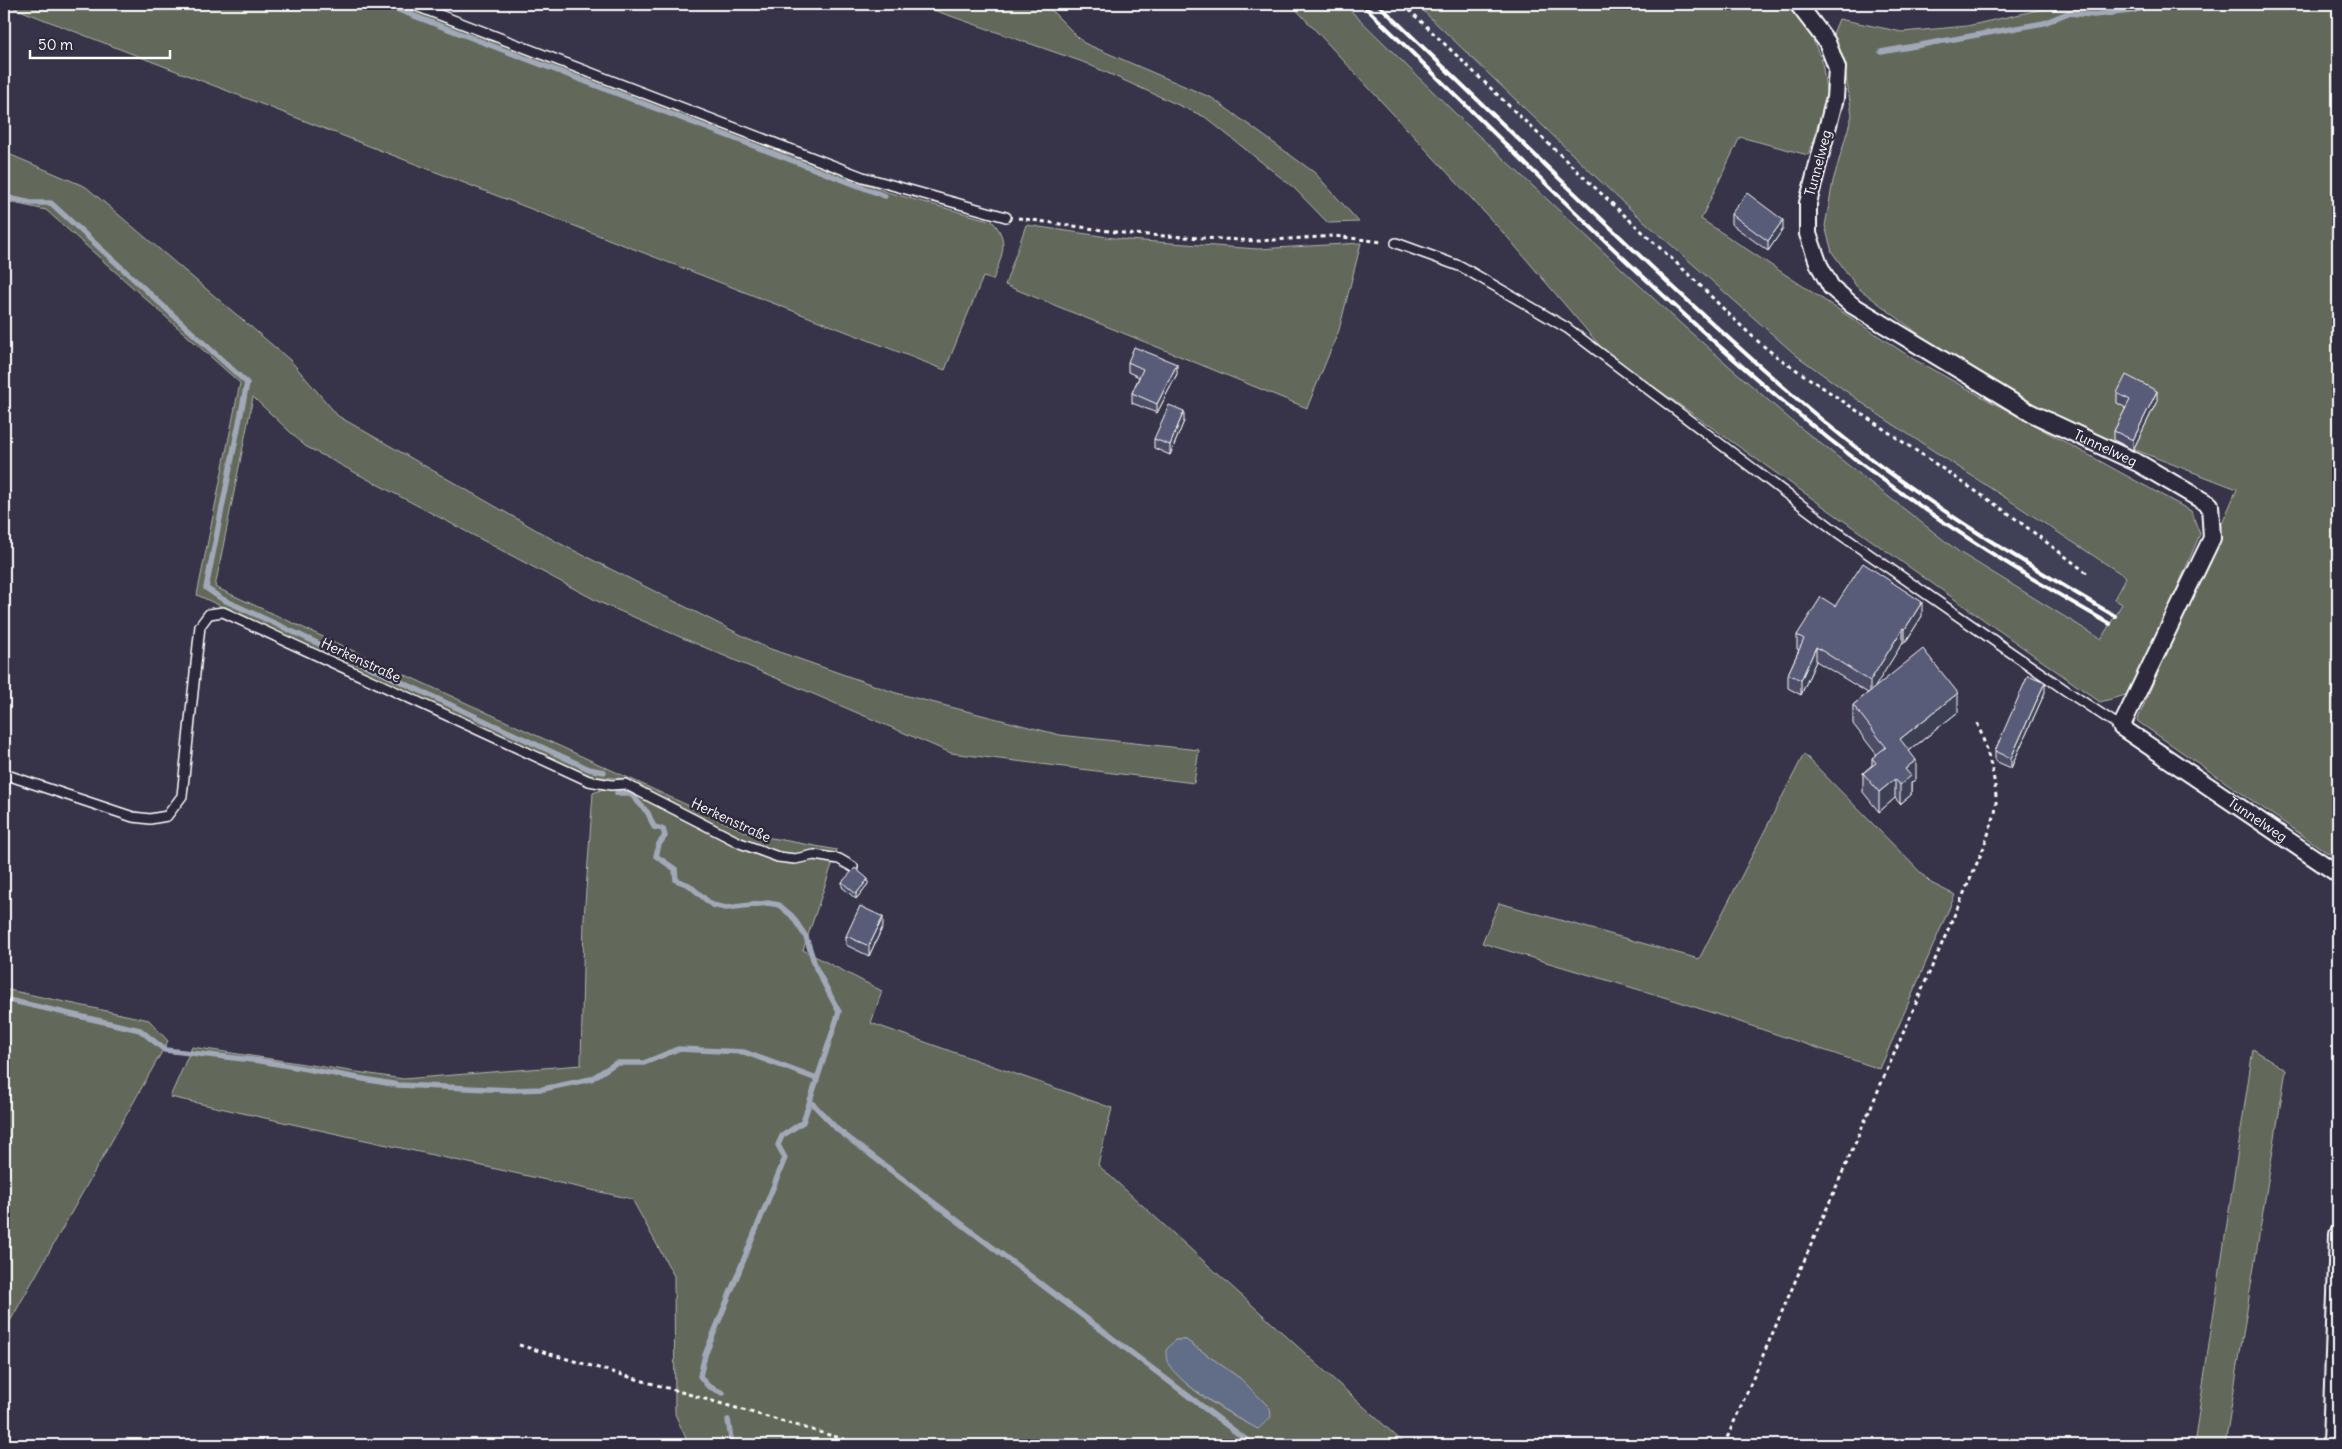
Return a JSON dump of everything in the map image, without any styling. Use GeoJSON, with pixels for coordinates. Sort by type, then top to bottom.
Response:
{"type":"FeatureCollection","features":[{"type":"Feature","properties":{"kind":"street","name":"Tunnelweg"},"geometry":{"type":"LineString","coordinates":[[1798,4],[1827,42],[1837,68],[1835,98],[1808,203],[1808,234],[1831,287],[1852,305],[2028,412],[2140,464],[2210,506],[2212,538],[2122,727],[2338,874]]}},
{"type":"Feature","properties":{"kind":"street"},"geometry":{"type":"LineString","coordinates":[[2331,1445],[2338,1234]]}},
{"type":"Feature","properties":{"kind":"lane"},"geometry":{"type":"LineString","coordinates":[[411,4],[863,176],[1006,217]]}},
{"type":"Feature","properties":{"kind":"lane"},"geometry":{"type":"LineString","coordinates":[[1396,243],[1462,267],[1567,328],[1837,532],[2060,687],[2122,727]]}},
{"type":"Feature","properties":{"kind":"lane","name":"Herkenstraße"},"geometry":{"type":"LineString","coordinates":[[4,774],[133,817],[150,819],[167,816],[182,796],[200,626],[209,614],[223,612],[589,781],[625,784],[740,843],[778,856],[795,859],[814,855],[839,859],[853,866]]}},
{"type":"Feature","properties":{"kind":"path"},"geometry":{"type":"LineString","coordinates":[[1403,4],[1590,185],[1720,303],[1747,334],[1776,356],[2008,512],[2087,573]]}},
{"type":"Feature","properties":{"kind":"path"},"geometry":{"type":"LineString","coordinates":[[1006,217],[1130,234],[1259,242],[1334,236],[1396,243]]}},
{"type":"Feature","properties":{"kind":"path"},"geometry":{"type":"LineString","coordinates":[[1724,1445],[1984,847],[1995,812],[1993,776],[1986,745],[1977,722]]}},
{"type":"Feature","properties":{"kind":"path"},"geometry":{"type":"LineString","coordinates":[[519,1345],[864,1445]]}},
{"type":"Feature","properties":{"kind":"shaded area"},"geometry":{"type":"Polygon","coordinates":[[[1344,4],[1416,4],[1619,199],[1797,356],[2000,496],[2126,577],[2114,599],[2122,604],[2101,639],[1959,552],[1792,421],[1680,323],[1463,121],[1344,4]]]}},
{"type":"Feature","properties":{"kind":"shaded area"},"geometry":{"type":"Polygon","coordinates":[[[1175,1340],[1186,1340],[1241,1379],[1270,1408],[1271,1417],[1258,1429],[1197,1392],[1176,1374],[1169,1365],[1166,1350],[1175,1340]]]}},
{"type":"Feature","properties":{"kind":"green space"},"geometry":{"type":"Polygon","coordinates":[[[4,4],[396,4],[887,192],[992,221],[1001,235],[1003,249],[993,280],[983,277],[945,370],[4,4]]]}},
{"type":"Feature","properties":{"kind":"green space"},"geometry":{"type":"Polygon","coordinates":[[[916,4],[1045,4],[1084,43],[1212,98],[1315,173],[1359,222],[1328,223],[1294,188],[1205,117],[1083,62],[916,4]]]}},
{"type":"Feature","properties":{"kind":"green space"},"geometry":{"type":"Polygon","coordinates":[[[1291,4],[1344,4],[1463,121],[1680,323],[1792,421],[1959,552],[2101,639],[2122,604],[2114,599],[2126,577],[1882,417],[1797,356],[1619,199],[1416,4],[1785,4],[1808,28],[1822,61],[1827,97],[1808,155],[1740,137],[1701,219],[1915,360],[2191,511],[2200,534],[2133,693],[2100,702],[1605,352],[1509,239],[1291,4]]]}},
{"type":"Feature","properties":{"kind":"green space"},"geometry":{"type":"Polygon","coordinates":[[[2065,4],[2338,4],[2338,860],[2137,721],[2237,489],[2086,431],[2033,403],[1925,339],[1857,287],[1832,252],[1825,226],[1833,181],[1852,115],[1844,63],[1832,36],[1839,19],[1902,32],[1967,26],[2065,4]]]}},
{"type":"Feature","properties":{"kind":"green space"},"geometry":{"type":"Polygon","coordinates":[[[4,152],[86,187],[290,360],[338,416],[559,543],[765,647],[896,693],[1060,735],[1199,750],[1194,783],[951,753],[601,603],[305,446],[253,397],[215,587],[750,834],[837,850],[803,950],[882,991],[871,1023],[1112,1108],[1098,1165],[1406,1445],[689,1445],[675,1414],[674,1276],[632,1199],[170,1097],[192,1047],[403,1079],[581,1065],[584,918],[593,793],[629,779],[587,776],[197,595],[240,383],[46,210],[4,201],[4,152]],[[1175,1340],[1167,1360],[1174,1370],[1183,1381],[1208,1400],[1258,1429],[1241,1379],[1186,1340],[1175,1340]]]}},
{"type":"Feature","properties":{"kind":"green space"},"geometry":{"type":"Polygon","coordinates":[[[1026,225],[1128,240],[1258,249],[1361,243],[1339,330],[1307,408],[1005,285],[1026,225]]]}},
{"type":"Feature","properties":{"kind":"green space"},"geometry":{"type":"Polygon","coordinates":[[[1804,754],[1931,883],[1955,895],[1880,1069],[1677,1001],[1482,943],[1499,903],[1699,959],[1804,754]]]}},
{"type":"Feature","properties":{"kind":"green space"},"geometry":{"type":"Polygon","coordinates":[[[4,989],[149,1020],[168,1041],[4,1332],[4,989]]]}},
{"type":"Feature","properties":{"kind":"green space"},"geometry":{"type":"Polygon","coordinates":[[[2253,1049],[2286,1070],[2225,1445],[2194,1445],[2253,1049]]]}},
{"type":"Feature","properties":{"kind":"building"},"geometry":{"type":"Polygon","coordinates":[[[1747,193],[1783,220],[1768,241],[1731,214],[1747,193]]]}},
{"type":"Feature","properties":{"kind":"building"},"geometry":{"type":"Polygon","coordinates":[[[1134,347],[1177,364],[1157,404],[1132,393],[1143,369],[1128,362],[1134,347]]]}},
{"type":"Feature","properties":{"kind":"building"},"geometry":{"type":"Polygon","coordinates":[[[2126,375],[2157,391],[2133,440],[2114,431],[2130,400],[2117,393],[2126,375]]]}},
{"type":"Feature","properties":{"kind":"building"},"geometry":{"type":"Polygon","coordinates":[[[1169,405],[1184,411],[1170,445],[1154,439],[1169,405]]]}},
{"type":"Feature","properties":{"kind":"building"},"geometry":{"type":"Polygon","coordinates":[[[1863,563],[1922,602],[1905,629],[1903,628],[1870,681],[1816,647],[1801,680],[1788,674],[1804,639],[1797,635],[1821,597],[1835,606],[1863,563]]]}},
{"type":"Feature","properties":{"kind":"building"},"geometry":{"type":"Polygon","coordinates":[[[1923,649],[1958,693],[1900,739],[1916,760],[1905,769],[1911,776],[1900,785],[1895,779],[1879,792],[1863,773],[1876,763],[1872,758],[1886,747],[1853,705],[1923,649]]]}},
{"type":"Feature","properties":{"kind":"building"},"geometry":{"type":"Polygon","coordinates":[[[2028,675],[2045,682],[2011,758],[1995,751],[2028,675]]]}},
{"type":"Feature","properties":{"kind":"building"},"geometry":{"type":"Polygon","coordinates":[[[855,868],[868,879],[856,894],[842,882],[855,868]]]}},
{"type":"Feature","properties":{"kind":"building"},"geometry":{"type":"Polygon","coordinates":[[[860,906],[883,917],[869,946],[846,936],[860,906]]]}},
{"type":"Feature","properties":{"kind":"waterway"},"geometry":{"type":"LineString","coordinates":[[383,4],[885,196]]}},
{"type":"Feature","properties":{"kind":"waterway"},"geometry":{"type":"LineString","coordinates":[[1881,52],[2044,23],[2068,13],[2094,15],[2131,11],[2157,4]]}},
{"type":"Feature","properties":{"kind":"waterway"},"geometry":{"type":"LineString","coordinates":[[4,197],[31,203],[51,203],[247,383],[206,588],[222,599],[589,769],[604,772]]}},
{"type":"Feature","properties":{"kind":"waterway"},"geometry":{"type":"LineString","coordinates":[[617,793],[630,793],[648,813],[654,827],[663,829],[665,836],[659,844],[656,856],[675,869],[676,880],[689,885],[712,905],[726,908],[768,903],[779,905],[792,916],[806,937],[816,968],[839,1012],[803,1122],[782,1136],[778,1145],[785,1158],[705,1355],[700,1376],[708,1386],[723,1393]]}},
{"type":"Feature","properties":{"kind":"waterway"},"geometry":{"type":"LineString","coordinates":[[4,999],[140,1030],[165,1050],[261,1061],[398,1085],[512,1090],[543,1089],[591,1079],[616,1063],[644,1063],[678,1049],[744,1052],[817,1079]]}},
{"type":"Feature","properties":{"kind":"waterway"},"geometry":{"type":"LineString","coordinates":[[810,1101],[838,1130],[1253,1445]]}},
{"type":"Feature","properties":{"kind":"waterway"},"geometry":{"type":"LineString","coordinates":[[728,1420],[732,1445]]}},
{"type":"Feature","properties":{"kind":"railway"},"geometry":{"type":"LineString","coordinates":[[1362,4],[1630,264],[1740,365],[1797,413],[1871,471],[1949,526],[2028,576],[2110,624]]}},
{"type":"Feature","properties":{"kind":"railway"},"geometry":{"type":"LineString","coordinates":[[1378,4],[1657,272],[1813,412],[1867,456],[1958,520],[2115,616]]}}]}
